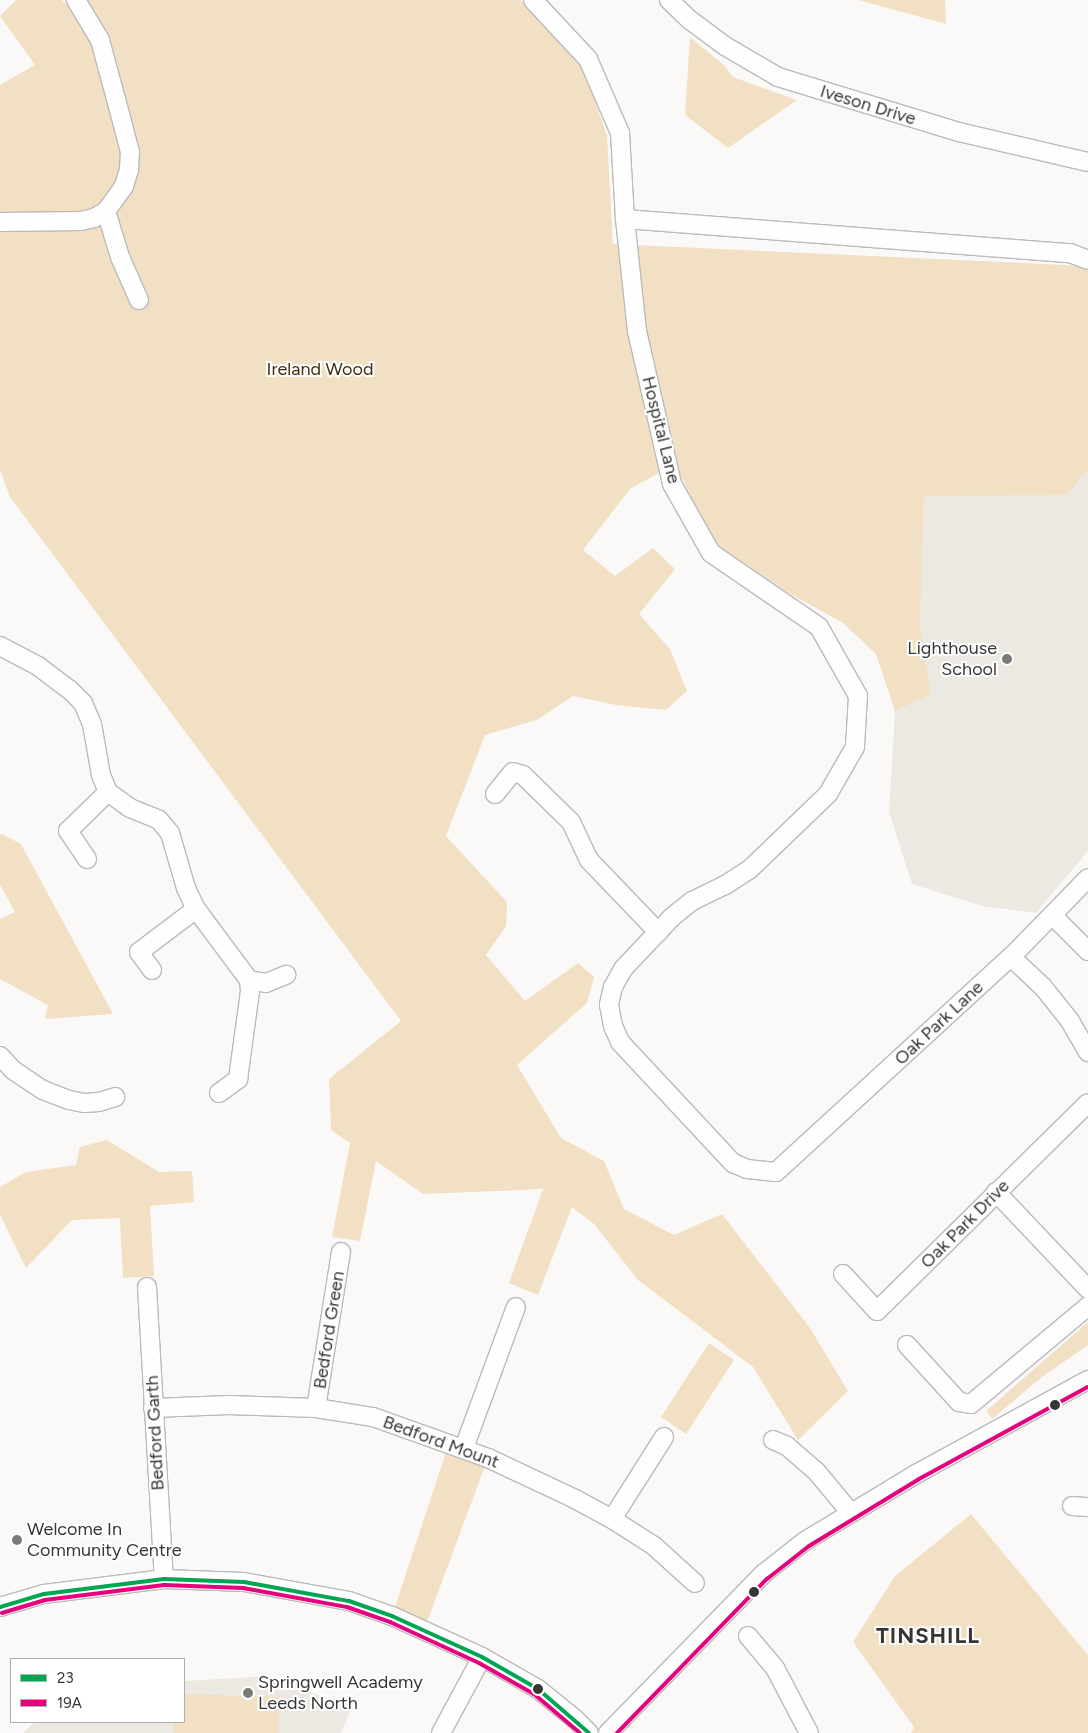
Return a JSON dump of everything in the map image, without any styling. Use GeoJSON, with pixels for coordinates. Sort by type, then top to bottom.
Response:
{"type":"FeatureCollection","features":[{"type":"Feature","properties":{"kind":"street"},"geometry":{"type":"LineString","coordinates":[[0,222],[81,221],[94,218],[106,212],[124,186],[129,170],[130,152],[100,40],[76,0]]}},
{"type":"Feature","properties":{"kind":"street","name":"Hospital Lane"},"geometry":{"type":"LineString","coordinates":[[533,0],[588,60],[620,133],[625,219],[637,331],[672,484],[711,553],[819,627],[858,696],[855,747],[828,794],[750,869],[725,886],[692,901],[658,932]]}},
{"type":"Feature","properties":{"kind":"street","name":"Iveson Drive"},"geometry":{"type":"LineString","coordinates":[[669,0],[690,20],[725,46],[778,77],[959,132],[1088,162]]}},
{"type":"Feature","properties":{"kind":"street"},"geometry":{"type":"LineString","coordinates":[[106,212],[120,257],[139,300]]}},
{"type":"Feature","properties":{"kind":"street"},"geometry":{"type":"LineString","coordinates":[[625,219],[1070,253],[1088,260]]}},
{"type":"Feature","properties":{"kind":"street"},"geometry":{"type":"LineString","coordinates":[[0,646],[38,666],[69,688],[82,704],[92,724],[101,775],[108,792],[130,808],[159,820],[170,833],[186,888],[196,909],[248,980],[250,991],[238,1079],[219,1093]]}},
{"type":"Feature","properties":{"kind":"street"},"geometry":{"type":"LineString","coordinates":[[495,794],[513,772],[523,775],[571,822],[589,860],[658,932]]}},
{"type":"Feature","properties":{"kind":"street"},"geometry":{"type":"LineString","coordinates":[[87,859],[68,831],[108,792]]}},
{"type":"Feature","properties":{"kind":"street","name":"Oak Park Lane"},"geometry":{"type":"LineString","coordinates":[[658,932],[623,969],[613,986],[610,1005],[613,1026],[620,1042],[733,1162],[747,1169],[776,1172],[1011,957],[1088,878]]}},
{"type":"Feature","properties":{"kind":"street"},"geometry":{"type":"LineString","coordinates":[[152,970],[139,952],[196,909]]}},
{"type":"Feature","properties":{"kind":"street"},"geometry":{"type":"LineString","coordinates":[[1052,915],[1088,951]]}},
{"type":"Feature","properties":{"kind":"street"},"geometry":{"type":"LineString","coordinates":[[1011,957],[1043,987],[1070,1021],[1088,1052]]}},
{"type":"Feature","properties":{"kind":"street"},"geometry":{"type":"LineString","coordinates":[[248,980],[266,983],[286,975]]}},
{"type":"Feature","properties":{"kind":"street"},"geometry":{"type":"LineString","coordinates":[[0,1056],[13,1070],[43,1090],[68,1100],[85,1103],[99,1102],[115,1097]]}},
{"type":"Feature","properties":{"kind":"street","name":"Oak Park Drive"},"geometry":{"type":"LineString","coordinates":[[843,1274],[877,1310],[1088,1103]]}},
{"type":"Feature","properties":{"kind":"street"},"geometry":{"type":"LineString","coordinates":[[996,1192],[1088,1289]]}},
{"type":"Feature","properties":{"kind":"street","name":"Bedford Green"},"geometry":{"type":"LineString","coordinates":[[316,1408],[341,1252]]}},
{"type":"Feature","properties":{"kind":"street","name":"Bedford Garth"},"geometry":{"type":"LineString","coordinates":[[147,1287],[164,1579]]}},
{"type":"Feature","properties":{"kind":"street"},"geometry":{"type":"LineString","coordinates":[[907,1345],[959,1402],[971,1404],[1088,1306]]}},
{"type":"Feature","properties":{"kind":"street"},"geometry":{"type":"LineString","coordinates":[[464,1448],[516,1307]]}},
{"type":"Feature","properties":{"kind":"street"},"geometry":{"type":"LineString","coordinates":[[608,1733],[763,1574],[805,1541],[850,1512],[1088,1380]]}},
{"type":"Feature","properties":{"kind":"street","name":"Bedford Mount"},"geometry":{"type":"LineString","coordinates":[[153,1408],[229,1405],[316,1408],[373,1417],[464,1448],[500,1463],[612,1519],[654,1546],[695,1583]]}},
{"type":"Feature","properties":{"kind":"street"},"geometry":{"type":"LineString","coordinates":[[612,1519],[664,1438]]}},
{"type":"Feature","properties":{"kind":"street"},"geometry":{"type":"LineString","coordinates":[[773,1440],[787,1446],[816,1471],[850,1512]]}},
{"type":"Feature","properties":{"kind":"street"},"geometry":{"type":"LineString","coordinates":[[0,1607],[44,1594],[164,1579],[244,1582],[349,1601],[392,1616],[482,1657],[538,1689],[574,1718],[589,1733]]}},
{"type":"Feature","properties":{"kind":"street"},"geometry":{"type":"LineString","coordinates":[[748,1636],[775,1668],[809,1733]]}},
{"type":"Feature","properties":{"kind":"street"},"geometry":{"type":"LineString","coordinates":[[441,1733],[482,1657]]}},
{"type":"Feature","properties":{"kind":"shaded area","name":"Lighthouse School"},"geometry":{"type":"Polygon","coordinates":[[[1088,469],[1088,851],[1036,913],[982,906],[912,884],[889,812],[895,711],[931,693],[920,624],[924,495],[1066,495],[1088,469]]]}},
{"type":"Feature","properties":{"kind":"shaded area","name":"Springwell Academy Leeds North"},"geometry":{"type":"Polygon","coordinates":[[[256,1677],[353,1705],[341,1733],[23,1733],[33,1723],[185,1723],[185,1681],[256,1677]]]}},
{"type":"Feature","properties":{"kind":"green space","name":"Ireland Wood"},"geometry":{"type":"Polygon","coordinates":[[[16,0],[62,0],[72,10],[84,0],[520,0],[583,68],[607,135],[613,244],[1088,266],[1088,469],[1067,495],[924,496],[920,624],[931,694],[895,711],[876,654],[843,623],[789,593],[714,543],[675,464],[630,489],[583,550],[615,576],[653,548],[675,569],[639,614],[670,649],[687,691],[666,710],[616,705],[573,696],[537,720],[485,735],[446,836],[507,902],[506,926],[486,955],[525,1001],[578,963],[594,977],[587,1003],[517,1065],[561,1138],[604,1161],[624,1209],[674,1235],[722,1214],[810,1328],[848,1391],[798,1440],[753,1367],[638,1280],[594,1224],[572,1207],[538,1295],[509,1283],[543,1189],[423,1194],[376,1161],[360,1241],[332,1237],[350,1143],[331,1130],[329,1079],[401,1021],[10,497],[0,470],[0,85],[35,65],[0,16],[16,0]]]}},
{"type":"Feature","properties":{"kind":"green space"},"geometry":{"type":"Polygon","coordinates":[[[858,0],[945,0],[946,24],[858,0]]]}},
{"type":"Feature","properties":{"kind":"green space"},"geometry":{"type":"Polygon","coordinates":[[[690,37],[724,65],[733,77],[797,100],[728,148],[685,115],[690,37]]]}},
{"type":"Feature","properties":{"kind":"green space"},"geometry":{"type":"Polygon","coordinates":[[[2,834],[21,844],[113,1014],[45,1019],[48,1005],[0,979],[0,919],[15,912],[0,885],[0,835],[2,834]]]}},
{"type":"Feature","properties":{"kind":"green space"},"geometry":{"type":"Polygon","coordinates":[[[107,1140],[159,1172],[192,1171],[194,1202],[150,1206],[154,1276],[123,1278],[120,1218],[72,1220],[26,1268],[0,1215],[0,1187],[26,1172],[76,1165],[80,1147],[107,1140]]]}},
{"type":"Feature","properties":{"kind":"green space"},"geometry":{"type":"Polygon","coordinates":[[[1088,1322],[1088,1345],[1042,1377],[992,1419],[986,1411],[1088,1322]]]}},
{"type":"Feature","properties":{"kind":"green space"},"geometry":{"type":"Polygon","coordinates":[[[709,1343],[734,1360],[686,1434],[661,1417],[709,1343]]]}},
{"type":"Feature","properties":{"kind":"green space"},"geometry":{"type":"Polygon","coordinates":[[[449,1443],[488,1458],[424,1630],[392,1616],[449,1443]]]}},
{"type":"Feature","properties":{"kind":"green space"},"geometry":{"type":"Polygon","coordinates":[[[971,1514],[1088,1655],[1088,1733],[911,1733],[914,1727],[853,1642],[895,1576],[971,1514]]]}},
{"type":"Feature","properties":{"kind":"green space"},"geometry":{"type":"Polygon","coordinates":[[[185,1694],[279,1697],[278,1733],[174,1733],[174,1723],[185,1723],[185,1694]]]}},
{"type":"Feature","properties":{"kind":"transit line","name":"19A"},"geometry":{"type":"LineString","coordinates":[[617,1733],[767,1579],[809,1546],[919,1479],[1088,1387]]}},
{"type":"Feature","properties":{"kind":"transit line","name":"23"},"geometry":{"type":"LineString","coordinates":[[0,1607],[44,1594],[164,1579],[244,1582],[349,1601],[392,1616],[482,1657],[538,1689],[589,1733]]}},
{"type":"Feature","properties":{"kind":"transit line","name":"19A"},"geometry":{"type":"LineString","coordinates":[[2,1613],[45,1600],[164,1585],[243,1588],[347,1607],[390,1622],[479,1663],[534,1694],[580,1733]]}},
{"type":"Feature","properties":{"kind":"place","name":"Lighthouse School"},"geometry":{"type":"Point","coordinates":[1007,659]}},
{"type":"Feature","properties":{"kind":"place","name":"Welcome In Community Centre"},"geometry":{"type":"Point","coordinates":[17,1540]}},
{"type":"Feature","properties":{"kind":"place","name":"Springwell Academy Leeds North"},"geometry":{"type":"Point","coordinates":[248,1693]}},
{"type":"Feature","properties":{"kind":"district","name":"TINSHILL"},"geometry":{"type":"Point","coordinates":[928,1636]}}]}
